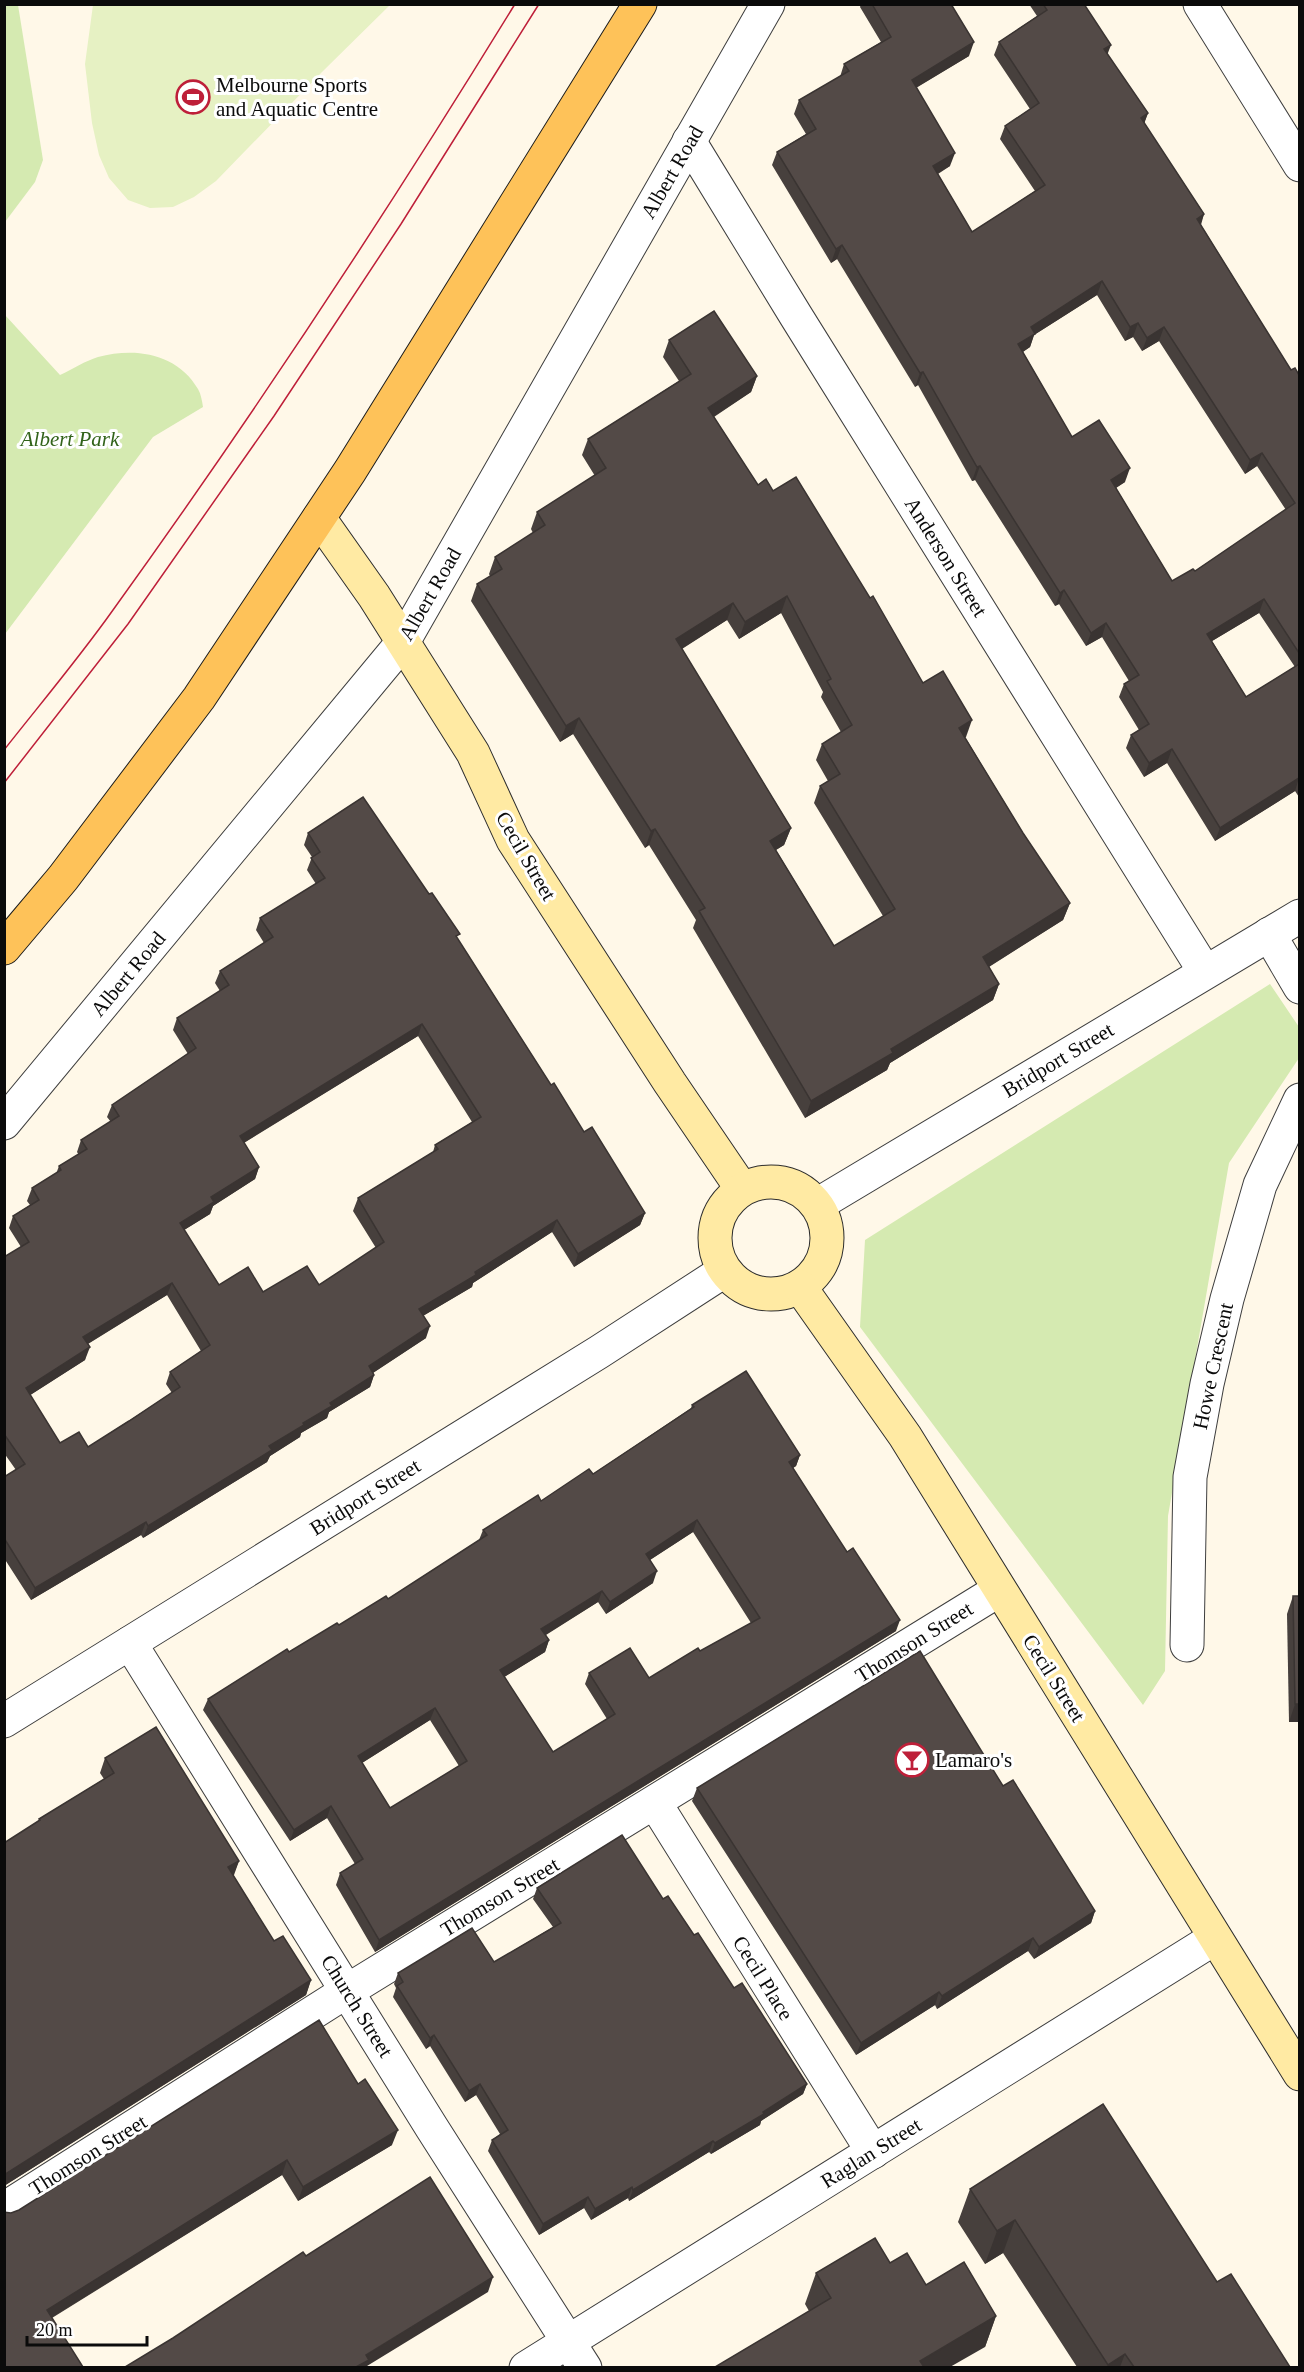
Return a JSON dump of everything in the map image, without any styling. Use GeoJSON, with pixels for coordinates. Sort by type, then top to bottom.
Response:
{"type":"FeatureCollection","features":[{"type":"Feature","properties":{"kind":"main road"},"geometry":{"type":"LineString","coordinates":[[4,948],[63,878],[178,728],[319,518],[640,4]]}},
{"type":"Feature","properties":{"kind":"street","name":"Albert Road"},"geometry":{"type":"LineString","coordinates":[[4,1123],[404,642],[768,4]]}},
{"type":"Feature","properties":{"kind":"street"},"geometry":{"type":"LineString","coordinates":[[1200,4],[1299,165]]}},
{"type":"Feature","properties":{"kind":"street","name":"Anderson Street"},"geometry":{"type":"LineString","coordinates":[[689,141],[1205,972]]}},
{"type":"Feature","properties":{"kind":"street","name":"Cecil Street"},"geometry":{"type":"LineString","coordinates":[[319,518],[404,642],[473,753],[513,840],[664,1074],[742,1189]]}},
{"type":"Feature","properties":{"kind":"street","name":"Bridport Street"},"geometry":{"type":"LineString","coordinates":[[817,1205],[1299,916]]}},
{"type":"Feature","properties":{"kind":"street"},"geometry":{"type":"LineString","coordinates":[[1269,934],[1299,987]]}},
{"type":"Feature","properties":{"kind":"street","name":"Howe Crescent"},"geometry":{"type":"LineString","coordinates":[[1187,1645],[1190,1477],[1207,1384],[1227,1299],[1260,1185],[1299,1100]]}},
{"type":"Feature","properties":{"kind":"street"},"geometry":{"type":"LineString","coordinates":[[760,1182],[778,1182],[797,1188],[817,1205],[825,1221],[828,1241],[824,1258],[814,1275],[800,1287],[782,1294],[756,1293],[738,1285],[724,1271],[714,1242],[715,1226],[723,1207],[742,1189],[760,1182]]}},
{"type":"Feature","properties":{"kind":"street","name":"Bridport Street"},"geometry":{"type":"LineString","coordinates":[[4,1721],[599,1352],[724,1271]]}},
{"type":"Feature","properties":{"kind":"street","name":"Cecil Street"},"geometry":{"type":"LineString","coordinates":[[800,1287],[905,1436],[1299,2074]]}},
{"type":"Feature","properties":{"kind":"street","name":"Thomson Street"},"geometry":{"type":"LineString","coordinates":[[4,2208],[347,1991],[999,1590]]}},
{"type":"Feature","properties":{"kind":"street","name":"Church Street"},"geometry":{"type":"LineString","coordinates":[[130,1643],[577,2354]]}},
{"type":"Feature","properties":{"kind":"street","name":"Cecil Place"},"geometry":{"type":"LineString","coordinates":[[655,1803],[873,2152]]}},
{"type":"Feature","properties":{"kind":"street","name":"Raglan Street"},"geometry":{"type":"LineString","coordinates":[[526,2367],[577,2354],[873,2152],[1215,1938]]}},
{"type":"Feature","properties":{"kind":"green space"},"geometry":{"type":"Polygon","coordinates":[[[5,4],[18,5],[43,160],[35,182],[5,222],[5,4]]]}},
{"type":"Feature","properties":{"kind":"green space","name":"Melbourne Sports and Aquatic Centre"},"geometry":{"type":"Polygon","coordinates":[[[93,4],[390,5],[216,181],[194,197],[173,207],[150,208],[128,200],[109,178],[99,155],[92,123],[85,64],[93,4]]]}},
{"type":"Feature","properties":{"kind":"green space","name":"Albert Park"},"geometry":{"type":"Polygon","coordinates":[[[5,315],[60,375],[93,359],[112,354],[140,353],[154,356],[179,367],[189,377],[199,391],[203,407],[153,437],[5,634],[5,315]]]}},
{"type":"Feature","properties":{"kind":"green space"},"geometry":{"type":"Polygon","coordinates":[[[1270,984],[1299,1027],[1299,1058],[1229,1163],[1168,1516],[1165,1671],[1143,1705],[860,1327],[865,1240],[1270,984]]]}},
{"type":"Feature","properties":{"kind":"building"},"geometry":{"type":"Polygon","coordinates":[[[872,4],[951,4],[974,42],[912,80],[955,153],[933,166],[972,232],[1045,185],[1005,126],[1039,103],[999,42],[1047,10],[1043,4],[1084,4],[1111,45],[1104,49],[1148,113],[1141,118],[1204,214],[1197,219],[1291,370],[1295,368],[1299,375],[1299,653],[1264,599],[1207,634],[1246,697],[1299,664],[1299,778],[1220,828],[1172,749],[1149,763],[1131,735],[1149,724],[1124,684],[1139,675],[1106,623],[1091,633],[1064,590],[1060,593],[980,466],[977,467],[923,372],[920,373],[842,245],[836,249],[777,152],[816,129],[799,100],[849,71],[844,64],[891,37],[872,4]],[[1102,281],[1031,327],[1035,334],[1018,344],[1072,437],[1099,420],[1130,468],[1111,480],[1172,581],[1193,569],[1195,571],[1295,503],[1262,453],[1250,460],[1164,327],[1147,338],[1138,323],[1130,327],[1102,281]]]}},
{"type":"Feature","properties":{"kind":"building"},"geometry":{"type":"Polygon","coordinates":[[[714,311],[757,376],[708,408],[758,485],[766,479],[773,491],[796,477],[870,598],[873,596],[923,683],[943,671],[972,720],[959,728],[1023,833],[1070,903],[983,957],[999,984],[891,1049],[893,1053],[811,1101],[699,911],[705,908],[655,829],[651,831],[579,718],[566,726],[477,584],[502,569],[495,557],[545,525],[537,512],[606,468],[588,439],[691,374],[669,340],[714,311]],[[787,596],[745,622],[733,603],[676,639],[791,828],[770,841],[834,946],[895,909],[820,786],[840,774],[822,744],[852,725],[827,681],[831,679],[787,596]]]}},
{"type":"Feature","properties":{"kind":"building"},"geometry":{"type":"Polygon","coordinates":[[[363,797],[429,894],[432,893],[460,934],[456,936],[551,1085],[554,1083],[584,1132],[592,1127],[645,1213],[578,1254],[557,1220],[475,1272],[476,1275],[419,1309],[430,1326],[369,1366],[374,1375],[330,1403],[332,1406],[303,1423],[304,1425],[269,1446],[272,1450],[148,1526],[146,1522],[35,1588],[4,1538],[4,1477],[25,1464],[4,1434],[4,1257],[29,1242],[13,1216],[39,1200],[32,1188],[61,1170],[59,1166],[87,1149],[81,1140],[119,1116],[112,1105],[196,1048],[177,1018],[229,985],[220,971],[273,937],[260,918],[325,878],[311,858],[320,852],[308,833],[363,797]],[[422,1024],[240,1136],[259,1167],[211,1197],[214,1202],[180,1223],[219,1285],[248,1267],[263,1292],[307,1266],[319,1285],[384,1242],[358,1198],[438,1149],[435,1145],[481,1117],[422,1024]],[[172,1283],[83,1337],[90,1347],[26,1388],[60,1443],[79,1432],[88,1447],[129,1421],[180,1387],[170,1372],[210,1345],[172,1283]]]}},
{"type":"Feature","properties":{"kind":"building"},"geometry":{"type":"Polygon","coordinates":[[[746,1371],[800,1455],[789,1462],[847,1552],[853,1548],[900,1620],[379,1940],[340,1873],[363,1859],[331,1806],[294,1830],[208,1699],[287,1649],[289,1652],[386,1596],[388,1599],[487,1535],[483,1530],[538,1495],[541,1501],[589,1469],[593,1474],[694,1407],[692,1405],[746,1371]],[[697,1520],[646,1554],[657,1571],[610,1602],[602,1591],[541,1629],[549,1640],[500,1670],[553,1752],[615,1714],[589,1673],[630,1648],[649,1678],[698,1648],[700,1651],[760,1618],[697,1520]],[[435,1708],[358,1756],[390,1808],[467,1761],[435,1708]]]}},
{"type":"Feature","properties":{"kind":"building"},"geometry":{"type":"Polygon","coordinates":[[[1293,1596],[1299,1596],[1299,1704],[1295,1704],[1293,1596]]]}},
{"type":"Feature","properties":{"kind":"building"},"geometry":{"type":"Polygon","coordinates":[[[920,1651],[1003,1786],[1013,1780],[1095,1911],[1039,1947],[1033,1938],[942,1996],[939,1992],[861,2043],[697,1788],[920,1651]]]}},
{"type":"Feature","properties":{"kind":"building"},"geometry":{"type":"Polygon","coordinates":[[[156,1727],[239,1861],[228,1867],[274,1941],[283,1936],[311,1980],[4,2175],[4,1843],[114,1773],[105,1758],[156,1727]]]}},
{"type":"Feature","properties":{"kind":"building"},"geometry":{"type":"Polygon","coordinates":[[[622,1835],[663,1899],[668,1896],[694,1935],[698,1933],[734,1988],[742,1983],[807,2084],[763,2112],[764,2114],[715,2143],[713,2141],[633,2190],[632,2187],[595,2209],[588,2197],[543,2224],[492,2140],[508,2130],[480,2084],[469,2091],[434,2035],[430,2038],[397,1986],[403,1982],[398,1973],[472,1928],[494,1962],[561,1923],[537,1888],[622,1835]]]}},
{"type":"Feature","properties":{"kind":"building"},"geometry":{"type":"Polygon","coordinates":[[[319,2020],[358,2084],[365,2079],[398,2130],[303,2187],[287,2160],[47,2310],[83,2367],[4,2367],[4,2212],[11,2213],[19,2210],[319,2020]]]}},
{"type":"Feature","properties":{"kind":"building"},"geometry":{"type":"Polygon","coordinates":[[[1103,2104],[1217,2282],[1231,2274],[1290,2367],[1134,2367],[1125,2354],[1108,2365],[1015,2220],[997,2231],[970,2189],[1103,2104]]]}},
{"type":"Feature","properties":{"kind":"building"},"geometry":{"type":"Polygon","coordinates":[[[430,2177],[493,2277],[366,2355],[369,2360],[356,2367],[125,2367],[303,2252],[306,2256],[430,2177]]]}},
{"type":"Feature","properties":{"kind":"building"},"geometry":{"type":"Polygon","coordinates":[[[875,2238],[890,2263],[907,2253],[926,2285],[964,2262],[996,2316],[920,2361],[924,2367],[715,2367],[831,2298],[816,2273],[875,2238]]]}},
{"type":"Feature","properties":{"kind":"tram line"},"geometry":{"type":"LineString","coordinates":[[4,750],[100,628],[218,461],[369,235],[515,4]]}},
{"type":"Feature","properties":{"kind":"tram line"},"geometry":{"type":"LineString","coordinates":[[4,783],[128,624],[274,416],[401,224],[539,4]]}},
{"type":"Feature","properties":{"kind":"place","name":"Melbourne Sports and Aquatic Centre"},"geometry":{"type":"Point","coordinates":[193,97]}},
{"type":"Feature","properties":{"kind":"place","name":"Lamaro's"},"geometry":{"type":"Point","coordinates":[912,1760]}}]}
